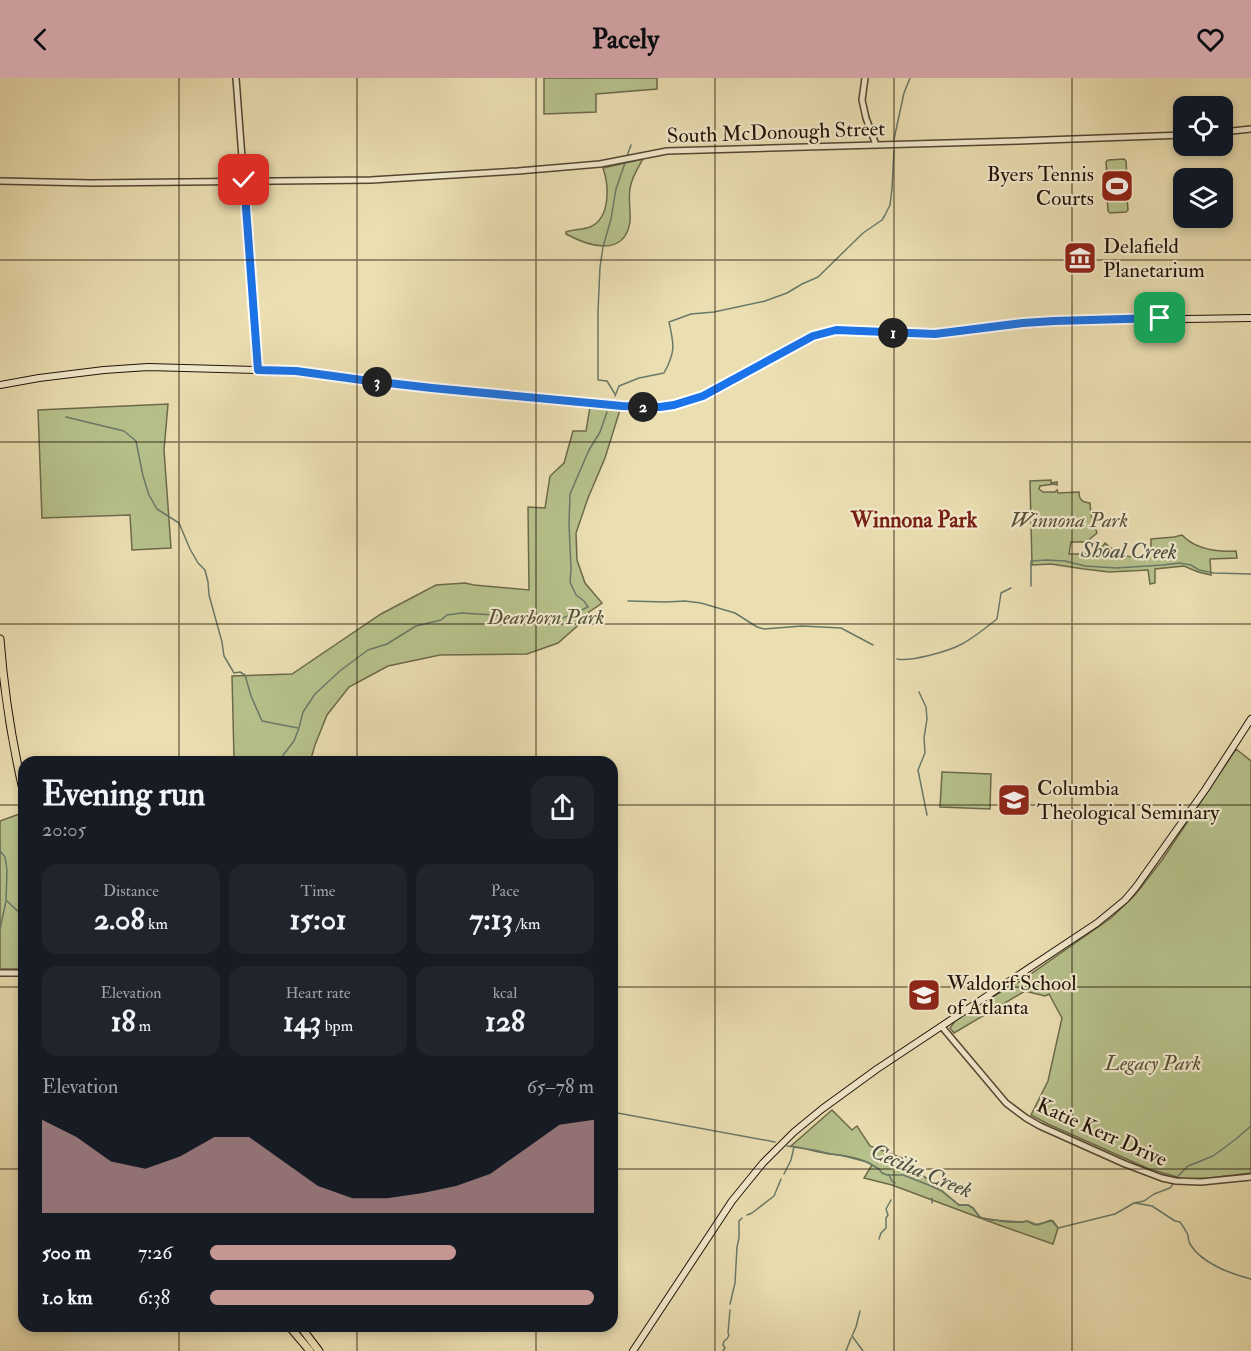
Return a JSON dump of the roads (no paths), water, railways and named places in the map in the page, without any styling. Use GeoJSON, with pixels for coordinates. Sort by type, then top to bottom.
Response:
{"type":"FeatureCollection","features":[{"type":"Feature","properties":{"kind":"main road"},"geometry":{"type":"LineString","coordinates":[[0,385],[125,368],[296,371],[362,380],[612,405],[660,407],[703,396],[813,336],[836,330],[935,334],[1054,321],[1251,318]]}},
{"type":"Feature","properties":{"kind":"main road"},"geometry":{"type":"LineString","coordinates":[[0,639],[5,688],[18,767]]}},
{"type":"Feature","properties":{"kind":"main road"},"geometry":{"type":"LineString","coordinates":[[633,1351],[732,1201],[763,1163],[794,1132],[822,1109],[1097,923],[1125,900],[1251,719]]}},
{"type":"Feature","properties":{"kind":"main road"},"geometry":{"type":"LineString","coordinates":[[294,1332],[310,1351]]}},
{"type":"Feature","properties":{"kind":"main road"},"geometry":{"type":"LineString","coordinates":[[305,1332],[319,1351]]}},
{"type":"Feature","properties":{"kind":"street"},"geometry":{"type":"LineString","coordinates":[[236,78],[258,370]]}},
{"type":"Feature","properties":{"kind":"street"},"geometry":{"type":"LineString","coordinates":[[865,78],[862,100],[876,145]]}},
{"type":"Feature","properties":{"kind":"street"},"geometry":{"type":"LineString","coordinates":[[1233,131],[1251,129]]}},
{"type":"Feature","properties":{"kind":"street","name":"South McDonough Street"},"geometry":{"type":"LineString","coordinates":[[0,182],[371,180],[600,164],[667,151],[1173,135]]}},
{"type":"Feature","properties":{"kind":"street"},"geometry":{"type":"LineString","coordinates":[[1,973],[18,974]]}},
{"type":"Feature","properties":{"kind":"street","name":"Katie Kerr Drive"},"geometry":{"type":"LineString","coordinates":[[942,1027],[1006,1103],[1040,1126],[1162,1178],[1201,1182],[1251,1177]]}},
{"type":"Feature","properties":{"kind":"waterway"},"geometry":{"type":"LineString","coordinates":[[894,139],[904,93],[910,78]]}},
{"type":"Feature","properties":{"kind":"waterway"},"geometry":{"type":"LineString","coordinates":[[627,156],[631,145]]}},
{"type":"Feature","properties":{"kind":"waterway"},"geometry":{"type":"LineString","coordinates":[[615,396],[619,386],[639,378],[664,373],[671,359],[673,348],[669,322],[691,314],[714,312],[765,301],[818,277],[885,215],[890,205],[894,150]]}},
{"type":"Feature","properties":{"kind":"waterway"},"geometry":{"type":"LineString","coordinates":[[615,394],[607,381],[598,380],[600,267],[616,189],[626,160]]}},
{"type":"Feature","properties":{"kind":"waterway","name":"Shoal Creek"},"geometry":{"type":"LineString","coordinates":[[283,756],[294,741],[303,712],[315,694],[341,670],[368,650],[387,644],[416,626],[441,620],[447,615],[462,613],[528,617],[542,622],[566,617],[588,607],[576,595],[570,582],[570,494],[589,450],[600,432],[607,412]]}},
{"type":"Feature","properties":{"kind":"waterway"},"geometry":{"type":"LineString","coordinates":[[66,417],[124,431],[136,441],[149,495],[157,509],[179,523],[190,549],[205,570],[224,656],[234,673],[240,672],[245,675],[262,721],[298,728]]}},
{"type":"Feature","properties":{"kind":"waterway","name":"Shoal Creek"},"geometry":{"type":"LineString","coordinates":[[1031,586],[1031,561],[1047,560],[1116,568],[1179,563],[1214,573],[1251,574]]}},
{"type":"Feature","properties":{"kind":"waterway","name":"Shoal Creek"},"geometry":{"type":"LineString","coordinates":[[897,659],[930,655],[966,642],[997,619],[1001,593],[1011,588]]}},
{"type":"Feature","properties":{"kind":"waterway","name":"Shoal Creek"},"geometry":{"type":"LineString","coordinates":[[628,601],[701,603],[735,613],[764,629],[802,626],[841,628],[873,645]]}},
{"type":"Feature","properties":{"kind":"waterway"},"geometry":{"type":"LineString","coordinates":[[919,692],[926,707],[927,719],[924,738],[925,753],[918,770],[927,815]]}},
{"type":"Feature","properties":{"kind":"waterway"},"geometry":{"type":"LineString","coordinates":[[0,846],[7,870],[6,901],[0,929]]}},
{"type":"Feature","properties":{"kind":"waterway","name":"Shoal Creek"},"geometry":{"type":"LineString","coordinates":[[7,901],[18,911]]}},
{"type":"Feature","properties":{"kind":"waterway","name":"Cecilia Creek"},"geometry":{"type":"LineString","coordinates":[[618,1113],[775,1142]]}},
{"type":"Feature","properties":{"kind":"waterway","name":"Cecilia Creek"},"geometry":{"type":"LineString","coordinates":[[1178,1176],[1188,1166],[1213,1156],[1251,1126]]}},
{"type":"Feature","properties":{"kind":"waterway","name":"Cecilia Creek"},"geometry":{"type":"LineString","coordinates":[[787,1146],[840,1155],[867,1162],[887,1175],[903,1175],[939,1189],[959,1205],[968,1205],[973,1208],[982,1218],[1027,1221],[1038,1225],[1051,1220],[1058,1228],[1115,1214],[1134,1203],[1144,1201],[1170,1188],[1173,1184]]}},
{"type":"Feature","properties":{"kind":"waterway"},"geometry":{"type":"LineString","coordinates":[[784,1174],[794,1147]]}},
{"type":"Feature","properties":{"kind":"waterway"},"geometry":{"type":"LineString","coordinates":[[889,1175],[895,1183]]}},
{"type":"Feature","properties":{"kind":"waterway"},"geometry":{"type":"LineString","coordinates":[[747,1215],[774,1196],[781,1179]]}},
{"type":"Feature","properties":{"kind":"waterway"},"geometry":{"type":"LineString","coordinates":[[932,1198],[932,1203]]}},
{"type":"Feature","properties":{"kind":"waterway"},"geometry":{"type":"LineString","coordinates":[[879,1239],[886,1228],[888,1215],[886,1209],[891,1200]]}},
{"type":"Feature","properties":{"kind":"waterway"},"geometry":{"type":"LineString","coordinates":[[1135,1203],[1152,1206],[1180,1222],[1188,1235],[1190,1244],[1201,1257],[1226,1271],[1251,1279]]}},
{"type":"Feature","properties":{"kind":"waterway"},"geometry":{"type":"LineString","coordinates":[[730,1304],[735,1283],[739,1221],[742,1218]]}},
{"type":"Feature","properties":{"kind":"waterway"},"geometry":{"type":"LineString","coordinates":[[723,1351],[724,1341],[729,1335],[730,1310]]}},
{"type":"Feature","properties":{"kind":"waterway"},"geometry":{"type":"LineString","coordinates":[[860,1311],[852,1336],[863,1351]]}},
{"type":"Feature","properties":{"kind":"waterway"},"geometry":{"type":"LineString","coordinates":[[846,1351],[851,1338]]}},
{"type":"Feature","properties":{"kind":"place","name":"Byers Tennis Courts"},"geometry":{"type":"Point","coordinates":[1117,186]}},
{"type":"Feature","properties":{"kind":"place","name":"Delafield Planetarium"},"geometry":{"type":"Point","coordinates":[1080,258]}},
{"type":"Feature","properties":{"kind":"place","name":"Columbia Theological Seminary"},"geometry":{"type":"Point","coordinates":[1014,800]}},
{"type":"Feature","properties":{"kind":"place","name":"Waldorf School of Atlanta"},"geometry":{"type":"Point","coordinates":[924,995]}},
{"type":"Feature","properties":{"kind":"district","name":"Winnona Park"},"geometry":{"type":"Point","coordinates":[914,519]}},
{"type":"Feature","properties":{"kind":"park label","name":"Dearborn Park"},"geometry":{"type":"Point","coordinates":[546,617]}},
{"type":"Feature","properties":{"kind":"park label","name":"Legacy Park"},"geometry":{"type":"Point","coordinates":[1153,1063]}}]}
